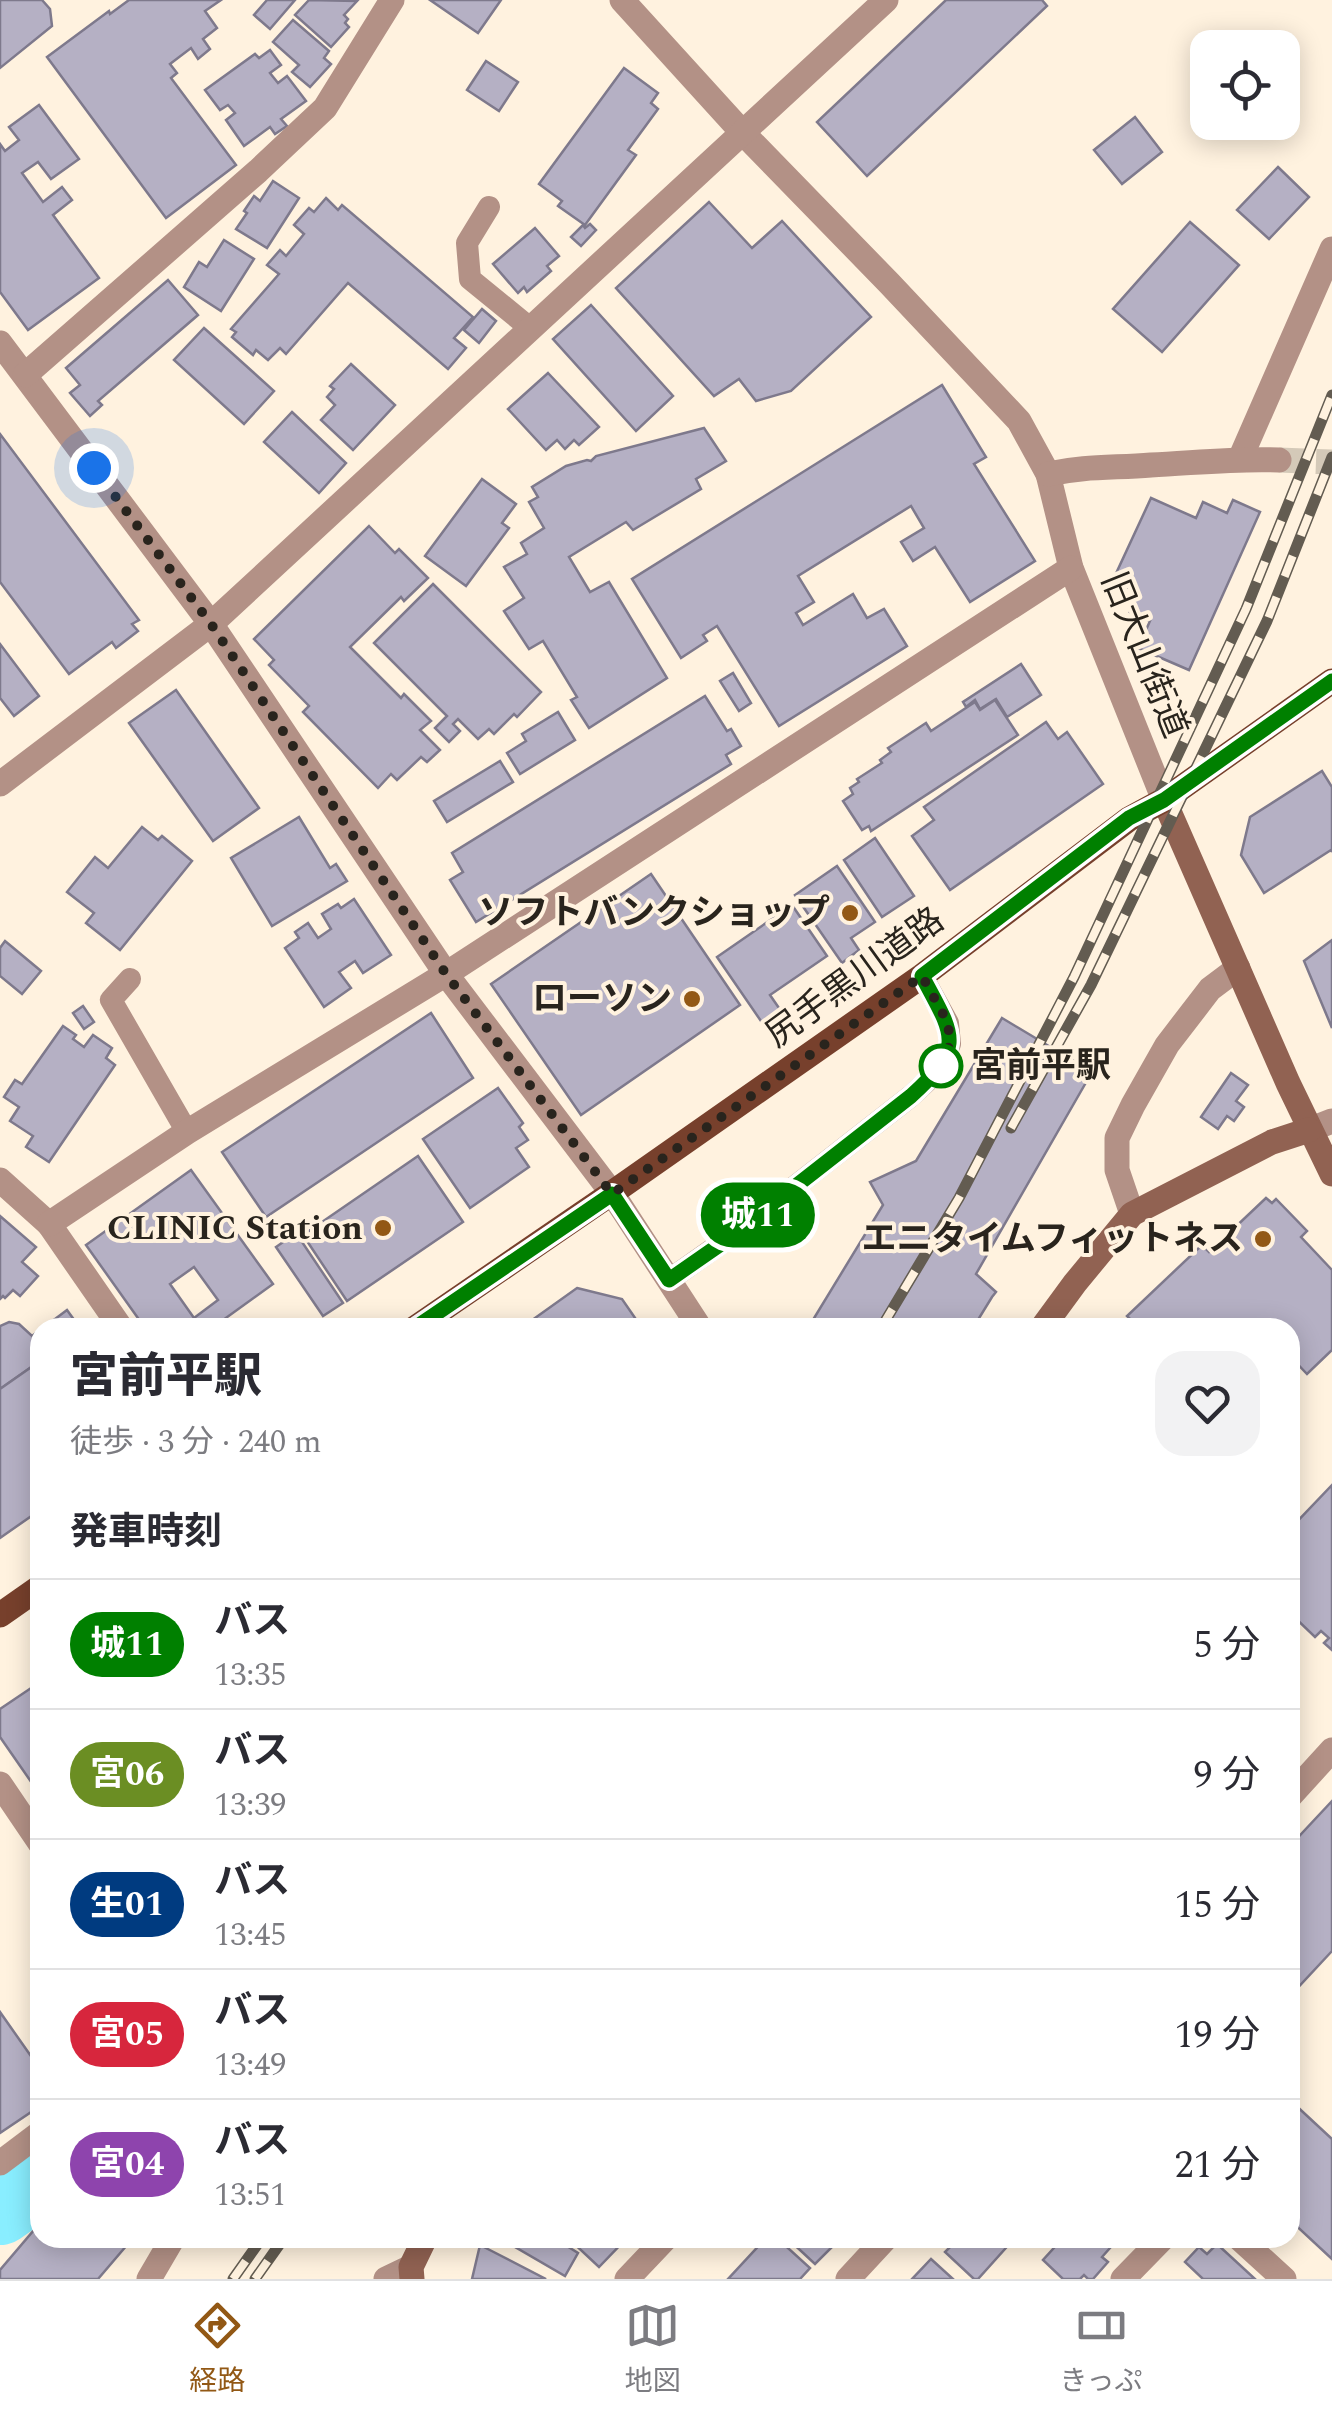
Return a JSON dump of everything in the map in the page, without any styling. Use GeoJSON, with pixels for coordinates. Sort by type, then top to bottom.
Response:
{"type":"FeatureCollection","features":[{"type":"Feature","properties":{"kind":"main road","name":"尻手黒川道路"},"geometry":{"type":"LineString","coordinates":[[431,1318],[922,976],[1129,818],[1164,800],[1332,682]]}},
{"type":"Feature","properties":{"kind":"main road"},"geometry":{"type":"LineString","coordinates":[[0,1615],[30,1594]]}},
{"type":"Feature","properties":{"kind":"street"},"geometry":{"type":"LineString","coordinates":[[24,374],[325,108],[392,0]]}},
{"type":"Feature","properties":{"kind":"street","name":"旧大山街道"},"geometry":{"type":"LineString","coordinates":[[622,0],[742,132],[1019,421],[1048,474],[1071,568],[1164,800],[1238,968],[1320,1126],[1332,1174]]}},
{"type":"Feature","properties":{"kind":"street"},"geometry":{"type":"LineString","coordinates":[[0,784],[211,624],[886,0]]}},
{"type":"Feature","properties":{"kind":"street"},"geometry":{"type":"LineString","coordinates":[[1240,458],[1332,249]]}},
{"type":"Feature","properties":{"kind":"street"},"geometry":{"type":"LineString","coordinates":[[0,343],[211,624],[446,974],[612,1194],[694,1318]]}},
{"type":"Feature","properties":{"kind":"street"},"geometry":{"type":"LineString","coordinates":[[1048,474],[1083,467],[1240,458],[1279,460]]}},
{"type":"Feature","properties":{"kind":"street"},"geometry":{"type":"LineString","coordinates":[[49,1224],[187,1132],[446,974],[1071,568]]}},
{"type":"Feature","properties":{"kind":"street"},"geometry":{"type":"LineString","coordinates":[[1132,1214],[1117,1170],[1118,1138],[1168,1046],[1210,989],[1238,968]]}},
{"type":"Feature","properties":{"kind":"street"},"geometry":{"type":"LineString","coordinates":[[1049,1318],[1132,1214],[1272,1142],[1320,1126]]}},
{"type":"Feature","properties":{"kind":"street"},"geometry":{"type":"LineString","coordinates":[[0,1180],[49,1224],[114,1318]]}},
{"type":"Feature","properties":{"kind":"street"},"geometry":{"type":"LineString","coordinates":[[1300,1785],[1332,1750]]}},
{"type":"Feature","properties":{"kind":"street"},"geometry":{"type":"LineString","coordinates":[[0,1784],[30,1828]]}},
{"type":"Feature","properties":{"kind":"street"},"geometry":{"type":"LineString","coordinates":[[0,2163],[30,2140]]}},
{"type":"Feature","properties":{"kind":"street"},"geometry":{"type":"LineString","coordinates":[[150,2279],[167,2248]]}},
{"type":"Feature","properties":{"kind":"street"},"geometry":{"type":"LineString","coordinates":[[386,2279],[412,2273],[421,2248]]}},
{"type":"Feature","properties":{"kind":"street"},"geometry":{"type":"LineString","coordinates":[[627,2279],[656,2248]]}},
{"type":"Feature","properties":{"kind":"street"},"geometry":{"type":"LineString","coordinates":[[848,2279],[877,2248]]}},
{"type":"Feature","properties":{"kind":"street"},"geometry":{"type":"LineString","coordinates":[[1123,2279],[1153,2248]]}},
{"type":"Feature","properties":{"kind":"street"},"geometry":{"type":"LineString","coordinates":[[1250,2248],[1284,2279]]}},
{"type":"Feature","properties":{"kind":"lane"},"geometry":{"type":"LineString","coordinates":[[489,207],[467,242],[470,279],[530,328]]}},
{"type":"Feature","properties":{"kind":"lane"},"geometry":{"type":"LineString","coordinates":[[669,1280],[728,1239],[939,1070],[950,1044],[948,1023],[922,976]]}},
{"type":"Feature","properties":{"kind":"lane"},"geometry":{"type":"LineString","coordinates":[[130,979],[111,1000],[187,1132]]}},
{"type":"Feature","properties":{"kind":"building"},"geometry":{"type":"Polygon","coordinates":[[[0,0],[42,0],[50,9],[52,26],[0,68],[0,0]]]}},
{"type":"Feature","properties":{"kind":"building"},"geometry":{"type":"Polygon","coordinates":[[[129,0],[221,0],[205,11],[217,28],[203,39],[210,49],[198,59],[191,48],[170,64],[177,73],[171,78],[236,165],[166,218],[47,57],[129,0]]]}},
{"type":"Feature","properties":{"kind":"building"},"geometry":{"type":"Polygon","coordinates":[[[267,0],[295,0],[270,29],[254,15],[267,0]]]}},
{"type":"Feature","properties":{"kind":"building"},"geometry":{"type":"Polygon","coordinates":[[[309,0],[357,1],[344,15],[349,27],[331,47],[295,15],[309,0]]]}},
{"type":"Feature","properties":{"kind":"building"},"geometry":{"type":"Polygon","coordinates":[[[430,0],[501,0],[478,33],[430,0]]]}},
{"type":"Feature","properties":{"kind":"building"},"geometry":{"type":"Polygon","coordinates":[[[946,0],[1042,0],[1047,6],[867,176],[817,122],[946,0]]]}},
{"type":"Feature","properties":{"kind":"building"},"geometry":{"type":"Polygon","coordinates":[[[293,20],[329,51],[324,58],[331,64],[310,87],[292,72],[299,65],[273,42],[293,20]]]}},
{"type":"Feature","properties":{"kind":"building"},"geometry":{"type":"Polygon","coordinates":[[[270,50],[281,65],[270,73],[278,83],[287,76],[306,101],[281,119],[287,126],[275,134],[270,127],[244,146],[226,120],[235,113],[228,105],[220,110],[205,90],[255,54],[259,58],[270,50]]]}},
{"type":"Feature","properties":{"kind":"building"},"geometry":{"type":"Polygon","coordinates":[[[486,61],[518,82],[499,111],[467,90],[486,61]]]}},
{"type":"Feature","properties":{"kind":"building"},"geometry":{"type":"Polygon","coordinates":[[[624,68],[658,93],[651,103],[658,109],[628,150],[636,155],[585,225],[558,206],[562,201],[539,184],[624,68]]]}},
{"type":"Feature","properties":{"kind":"building"},"geometry":{"type":"Polygon","coordinates":[[[39,105],[79,159],[51,179],[38,162],[22,173],[43,202],[62,187],[72,200],[53,215],[99,278],[28,330],[0,292],[0,144],[5,151],[19,140],[9,127],[39,105]]]}},
{"type":"Feature","properties":{"kind":"building"},"geometry":{"type":"Polygon","coordinates":[[[1135,117],[1162,152],[1122,184],[1094,150],[1135,117]]]}},
{"type":"Feature","properties":{"kind":"building"},"geometry":{"type":"Polygon","coordinates":[[[1278,167],[1309,197],[1269,239],[1237,210],[1278,167]]]}},
{"type":"Feature","properties":{"kind":"building"},"geometry":{"type":"Polygon","coordinates":[[[273,181],[299,198],[267,248],[236,229],[254,196],[260,201],[273,181]]]}},
{"type":"Feature","properties":{"kind":"building"},"geometry":{"type":"Polygon","coordinates":[[[326,198],[338,210],[342,205],[473,317],[454,338],[466,348],[448,369],[348,283],[286,354],[280,348],[268,360],[256,350],[253,355],[232,337],[236,332],[231,329],[279,274],[267,265],[280,250],[286,256],[304,234],[294,225],[309,208],[314,212],[326,198]]]}},
{"type":"Feature","properties":{"kind":"building"},"geometry":{"type":"Polygon","coordinates":[[[709,202],[752,248],[782,221],[871,317],[791,391],[756,401],[739,379],[714,396],[616,288],[709,202]]]}},
{"type":"Feature","properties":{"kind":"building"},"geometry":{"type":"Polygon","coordinates":[[[1190,222],[1239,265],[1162,352],[1113,309],[1190,222]]]}},
{"type":"Feature","properties":{"kind":"building"},"geometry":{"type":"Polygon","coordinates":[[[590,224],[596,230],[581,246],[571,237],[583,225],[585,228],[590,224]]]}},
{"type":"Feature","properties":{"kind":"building"},"geometry":{"type":"Polygon","coordinates":[[[535,228],[559,256],[547,266],[551,271],[527,292],[524,287],[518,293],[493,264],[535,228]]]}},
{"type":"Feature","properties":{"kind":"building"},"geometry":{"type":"Polygon","coordinates":[[[224,240],[254,259],[221,311],[184,287],[199,262],[207,267],[224,240]]]}},
{"type":"Feature","properties":{"kind":"building"},"geometry":{"type":"Polygon","coordinates":[[[168,280],[198,315],[98,401],[102,405],[90,416],[70,393],[80,385],[66,368],[168,280]]]}},
{"type":"Feature","properties":{"kind":"building"},"geometry":{"type":"Polygon","coordinates":[[[591,305],[673,396],[636,431],[553,339],[591,305]]]}},
{"type":"Feature","properties":{"kind":"building"},"geometry":{"type":"Polygon","coordinates":[[[482,309],[496,321],[479,343],[464,330],[482,309]]]}},
{"type":"Feature","properties":{"kind":"building"},"geometry":{"type":"Polygon","coordinates":[[[204,328],[274,391],[244,424],[174,360],[204,328]]]}},
{"type":"Feature","properties":{"kind":"building"},"geometry":{"type":"Polygon","coordinates":[[[351,364],[395,405],[353,450],[321,420],[335,405],[327,397],[334,389],[330,386],[351,364]]]}},
{"type":"Feature","properties":{"kind":"building"},"geometry":{"type":"Polygon","coordinates":[[[548,373],[599,427],[579,445],[574,440],[565,449],[557,440],[546,450],[508,409],[548,373]]]}},
{"type":"Feature","properties":{"kind":"building"},"geometry":{"type":"Polygon","coordinates":[[[942,385],[986,457],[974,464],[1035,561],[970,602],[935,547],[913,561],[901,542],[924,528],[911,506],[798,576],[814,602],[796,613],[803,625],[853,594],[867,618],[884,609],[907,646],[779,726],[717,626],[703,635],[707,641],[681,658],[632,579],[942,385]]]}},
{"type":"Feature","properties":{"kind":"building"},"geometry":{"type":"Polygon","coordinates":[[[292,412],[346,463],[319,493],[264,442],[292,412]]]}},
{"type":"Feature","properties":{"kind":"building"},"geometry":{"type":"Polygon","coordinates":[[[704,428],[726,461],[696,479],[701,489],[633,530],[626,522],[569,557],[590,592],[609,582],[667,678],[589,728],[571,700],[577,697],[543,641],[529,649],[504,611],[524,598],[504,567],[527,554],[521,543],[544,528],[529,502],[538,497],[532,487],[566,466],[704,428]]]}},
{"type":"Feature","properties":{"kind":"building"},"geometry":{"type":"Polygon","coordinates":[[[0,434],[139,620],[132,624],[138,631],[116,648],[112,642],[69,674],[0,582],[0,434]]]}},
{"type":"Feature","properties":{"kind":"building"},"geometry":{"type":"Polygon","coordinates":[[[482,479],[516,504],[502,523],[509,528],[466,586],[425,556],[482,479]]]}},
{"type":"Feature","properties":{"kind":"building"},"geometry":{"type":"Polygon","coordinates":[[[1151,498],[1196,518],[1203,502],[1227,513],[1233,500],[1260,512],[1189,670],[1138,648],[1150,621],[1130,612],[1138,592],[1113,580],[1151,498]]]}},
{"type":"Feature","properties":{"kind":"building"},"geometry":{"type":"Polygon","coordinates":[[[369,526],[395,553],[399,549],[428,578],[404,601],[401,597],[350,647],[401,698],[404,694],[431,721],[420,730],[440,750],[427,762],[421,757],[397,780],[391,774],[378,788],[303,712],[309,706],[269,665],[274,660],[254,639],[369,526]]]}},
{"type":"Feature","properties":{"kind":"building"},"geometry":{"type":"Polygon","coordinates":[[[433,584],[541,692],[494,734],[489,729],[478,739],[458,719],[453,724],[460,731],[449,742],[435,728],[447,716],[374,643],[433,584]]]}},
{"type":"Feature","properties":{"kind":"building"},"geometry":{"type":"Polygon","coordinates":[[[0,644],[39,696],[14,716],[0,698],[0,644]]]}},
{"type":"Feature","properties":{"kind":"building"},"geometry":{"type":"Polygon","coordinates":[[[1021,664],[1041,695],[1007,717],[996,699],[980,709],[975,700],[966,707],[963,702],[1021,664]]]}},
{"type":"Feature","properties":{"kind":"building"},"geometry":{"type":"Polygon","coordinates":[[[733,673],[751,703],[739,711],[720,681],[733,673]]]}},
{"type":"Feature","properties":{"kind":"building"},"geometry":{"type":"Polygon","coordinates":[[[176,690],[259,808],[213,841],[129,723],[176,690]]]}},
{"type":"Feature","properties":{"kind":"building"},"geometry":{"type":"Polygon","coordinates":[[[705,696],[741,746],[726,755],[731,764],[476,922],[450,880],[463,872],[452,853],[705,696]]]}},
{"type":"Feature","properties":{"kind":"building"},"geometry":{"type":"Polygon","coordinates":[[[995,700],[1018,735],[871,831],[869,826],[862,830],[843,801],[853,794],[850,788],[859,782],[857,779],[882,763],[880,760],[891,752],[888,748],[926,723],[931,731],[975,702],[980,710],[995,700]]]}},
{"type":"Feature","properties":{"kind":"building"},"geometry":{"type":"Polygon","coordinates":[[[558,712],[575,740],[520,774],[507,753],[526,741],[522,734],[558,712]]]}},
{"type":"Feature","properties":{"kind":"building"},"geometry":{"type":"Polygon","coordinates":[[[1046,722],[1058,739],[1067,732],[1103,784],[950,890],[912,836],[934,820],[924,807],[1046,722]]]}},
{"type":"Feature","properties":{"kind":"building"},"geometry":{"type":"Polygon","coordinates":[[[500,761],[513,782],[447,822],[434,801],[500,761]]]}},
{"type":"Feature","properties":{"kind":"building"},"geometry":{"type":"Polygon","coordinates":[[[1322,771],[1332,787],[1332,852],[1264,893],[1241,855],[1250,817],[1322,771]]]}},
{"type":"Feature","properties":{"kind":"building"},"geometry":{"type":"Polygon","coordinates":[[[299,817],[330,868],[336,864],[347,881],[272,926],[231,858],[299,817]]]}},
{"type":"Feature","properties":{"kind":"building"},"geometry":{"type":"Polygon","coordinates":[[[142,827],[158,840],[162,836],[192,861],[120,950],[86,923],[94,913],[67,892],[95,857],[108,868],[142,827]]]}},
{"type":"Feature","properties":{"kind":"building"},"geometry":{"type":"Polygon","coordinates":[[[875,838],[914,896],[882,917],[844,860],[875,838]]]}},
{"type":"Feature","properties":{"kind":"building"},"geometry":{"type":"Polygon","coordinates":[[[837,866],[875,922],[851,938],[859,950],[842,963],[795,895],[837,866]]]}},
{"type":"Feature","properties":{"kind":"building"},"geometry":{"type":"Polygon","coordinates":[[[651,874],[740,1005],[581,1115],[491,984],[651,874]]]}},
{"type":"Feature","properties":{"kind":"building"},"geometry":{"type":"Polygon","coordinates":[[[354,899],[391,955],[363,973],[355,961],[339,972],[351,988],[324,1007],[285,948],[299,938],[295,932],[308,923],[318,938],[331,929],[322,914],[354,899]]]}},
{"type":"Feature","properties":{"kind":"building"},"geometry":{"type":"Polygon","coordinates":[[[792,905],[827,956],[770,995],[781,1011],[763,1024],[717,957],[792,905]]]}},
{"type":"Feature","properties":{"kind":"building"},"geometry":{"type":"Polygon","coordinates":[[[1332,940],[1332,1028],[1304,961],[1332,940]]]}},
{"type":"Feature","properties":{"kind":"building"},"geometry":{"type":"Polygon","coordinates":[[[5,941],[41,971],[22,994],[0,976],[0,948],[5,941]]]}},
{"type":"Feature","properties":{"kind":"building"},"geometry":{"type":"Polygon","coordinates":[[[83,1006],[94,1022],[84,1029],[73,1013],[83,1006]]]}},
{"type":"Feature","properties":{"kind":"building"},"geometry":{"type":"Polygon","coordinates":[[[431,1013],[473,1078],[266,1217],[222,1152],[431,1013]]]}},
{"type":"Feature","properties":{"kind":"building","name":"宮前平駅"},"geometry":{"type":"Polygon","coordinates":[[[1002,1018],[1092,1072],[976,1274],[996,1292],[979,1318],[814,1318],[883,1205],[870,1182],[916,1161],[1002,1018]]]}},
{"type":"Feature","properties":{"kind":"building"},"geometry":{"type":"Polygon","coordinates":[[[63,1026],[84,1047],[93,1035],[112,1048],[106,1058],[115,1065],[49,1162],[26,1147],[33,1136],[10,1121],[19,1107],[4,1097],[15,1080],[22,1084],[63,1026]]]}},
{"type":"Feature","properties":{"kind":"building"},"geometry":{"type":"Polygon","coordinates":[[[1231,1073],[1248,1085],[1236,1101],[1244,1107],[1234,1121],[1227,1116],[1218,1129],[1201,1117],[1231,1073]]]}},
{"type":"Feature","properties":{"kind":"building"},"geometry":{"type":"Polygon","coordinates":[[[498,1088],[523,1123],[519,1127],[528,1140],[516,1148],[529,1167],[470,1208],[423,1139],[498,1088]]]}},
{"type":"Feature","properties":{"kind":"building","name":"CLINIC Station"},"geometry":{"type":"Polygon","coordinates":[[[418,1156],[463,1222],[347,1301],[303,1235],[418,1156]]]}},
{"type":"Feature","properties":{"kind":"building"},"geometry":{"type":"Polygon","coordinates":[[[191,1170],[273,1284],[226,1318],[194,1318],[138,1318],[86,1245],[191,1170]],[[194,1267],[170,1284],[194,1318],[218,1300],[194,1267]]]}},
{"type":"Feature","properties":{"kind":"building"},"geometry":{"type":"Polygon","coordinates":[[[1266,1198],[1272,1203],[1276,1199],[1307,1231],[1301,1237],[1332,1270],[1332,1350],[1307,1374],[1300,1367],[1300,1318],[1127,1316],[1202,1245],[1209,1252],[1266,1198]]]}},
{"type":"Feature","properties":{"kind":"building"},"geometry":{"type":"Polygon","coordinates":[[[0,1216],[36,1247],[22,1262],[38,1276],[20,1296],[13,1290],[0,1299],[0,1216]]]}},
{"type":"Feature","properties":{"kind":"building"},"geometry":{"type":"Polygon","coordinates":[[[296,1233],[343,1303],[323,1316],[276,1247],[296,1233]]]}},
{"type":"Feature","properties":{"kind":"building"},"geometry":{"type":"Polygon","coordinates":[[[577,1288],[622,1299],[635,1318],[535,1318],[577,1288]]]}},
{"type":"Feature","properties":{"kind":"building"},"geometry":{"type":"Polygon","coordinates":[[[67,1310],[73,1318],[56,1318],[67,1310]]]}},
{"type":"Feature","properties":{"kind":"building"},"geometry":{"type":"Polygon","coordinates":[[[9,1322],[19,1324],[30,1334],[30,1368],[0,1389],[0,1326],[9,1322]]]}},
{"type":"Feature","properties":{"kind":"building"},"geometry":{"type":"Polygon","coordinates":[[[30,1368],[30,1517],[0,1538],[0,1389],[30,1368]]]}},
{"type":"Feature","properties":{"kind":"building"},"geometry":{"type":"Polygon","coordinates":[[[1332,1485],[1332,1650],[1324,1643],[1329,1638],[1321,1631],[1315,1637],[1300,1623],[1300,1519],[1332,1485]]]}},
{"type":"Feature","properties":{"kind":"building"},"geometry":{"type":"Polygon","coordinates":[[[30,1689],[30,1780],[0,1737],[0,1709],[30,1689]]]}},
{"type":"Feature","properties":{"kind":"building"},"geometry":{"type":"Polygon","coordinates":[[[1332,1801],[1332,1951],[1300,1985],[1300,1835],[1332,1801]]]}},
{"type":"Feature","properties":{"kind":"building"},"geometry":{"type":"Polygon","coordinates":[[[0,2012],[30,2055],[30,2113],[0,2133],[0,2012]]]}},
{"type":"Feature","properties":{"kind":"building"},"geometry":{"type":"Polygon","coordinates":[[[1300,2109],[1332,2139],[1332,2259],[1300,2229],[1300,2109]]]}},
{"type":"Feature","properties":{"kind":"building"},"geometry":{"type":"Polygon","coordinates":[[[30,2235],[30,2248],[124,2248],[98,2279],[0,2279],[0,2270],[30,2235]]]}},
{"type":"Feature","properties":{"kind":"building"},"geometry":{"type":"Polygon","coordinates":[[[479,2248],[486,2248],[546,2279],[472,2279],[479,2248]]]}},
{"type":"Feature","properties":{"kind":"building"},"geometry":{"type":"Polygon","coordinates":[[[517,2248],[570,2248],[578,2253],[565,2276],[517,2248]]]}},
{"type":"Feature","properties":{"kind":"building"},"geometry":{"type":"Polygon","coordinates":[[[579,2248],[617,2248],[599,2267],[579,2248]]]}},
{"type":"Feature","properties":{"kind":"building"},"geometry":{"type":"Polygon","coordinates":[[[757,2248],[788,2248],[810,2268],[800,2279],[728,2279],[757,2248]]]}},
{"type":"Feature","properties":{"kind":"building"},"geometry":{"type":"Polygon","coordinates":[[[798,2248],[831,2248],[815,2264],[798,2248]]]}},
{"type":"Feature","properties":{"kind":"building"},"geometry":{"type":"Polygon","coordinates":[[[949,2248],[1006,2248],[978,2279],[945,2252],[949,2248]]]}},
{"type":"Feature","properties":{"kind":"building"},"geometry":{"type":"Polygon","coordinates":[[[1054,2248],[1110,2248],[1102,2257],[1108,2262],[1093,2279],[1084,2275],[1080,2279],[1063,2279],[1043,2260],[1054,2248]]]}},
{"type":"Feature","properties":{"kind":"building"},"geometry":{"type":"Polygon","coordinates":[[[1198,2248],[1207,2254],[1213,2248],[1221,2248],[1255,2279],[1203,2279],[1185,2262],[1198,2248]]]}},
{"type":"Feature","properties":{"kind":"building"},"geometry":{"type":"Polygon","coordinates":[[[931,2259],[953,2279],[912,2279],[931,2259]]]}},
{"type":"Feature","properties":{"kind":"waterway"},"geometry":{"type":"LineString","coordinates":[[0,2210],[30,2189]]}},
{"type":"Feature","properties":{"kind":"tunnel"},"geometry":{"type":"LineString","coordinates":[[1279,460],[1332,462]]}},
{"type":"Feature","properties":{"kind":"railway"},"geometry":{"type":"LineString","coordinates":[[887,1318],[959,1198],[1074,977],[1246,609],[1332,395]]}},
{"type":"Feature","properties":{"kind":"railway"},"geometry":{"type":"LineString","coordinates":[[1011,1128],[1091,985],[1267,621],[1332,457]]}},
{"type":"Feature","properties":{"kind":"railway"},"geometry":{"type":"LineString","coordinates":[[233,2279],[255,2248]]}},
{"type":"Feature","properties":{"kind":"railway"},"geometry":{"type":"LineString","coordinates":[[255,2279],[277,2248]]}},
{"type":"Feature","properties":{"kind":"bus line","name":"城11"},"geometry":{"type":"LineString","coordinates":[[430,1318],[612,1194],[669,1280],[728,1239],[939,1070],[950,1044],[948,1023],[922,976],[1129,818],[1164,800],[1332,681]]}},
{"type":"Feature","properties":{"kind":"place","name":"ソフトバンクショップ"},"geometry":{"type":"Point","coordinates":[850,913]}},
{"type":"Feature","properties":{"kind":"place","name":"ローソン"},"geometry":{"type":"Point","coordinates":[692,999]}},
{"type":"Feature","properties":{"kind":"place","name":"宮前平駅"},"geometry":{"type":"Point","coordinates":[941,1066]}},
{"type":"Feature","properties":{"kind":"place","name":"CLINIC Station"},"geometry":{"type":"Point","coordinates":[383,1228]}},
{"type":"Feature","properties":{"kind":"place","name":"エニタイムフィットネス"},"geometry":{"type":"Point","coordinates":[1263,1239]}},
{"type":"Feature","properties":{"kind":"route"},"geometry":{"type":"LineString","coordinates":[[94,468],[211,624],[446,974],[612,1194],[922,976],[948,1023],[950,1044],[939,1070],[941,1066]]}}]}
